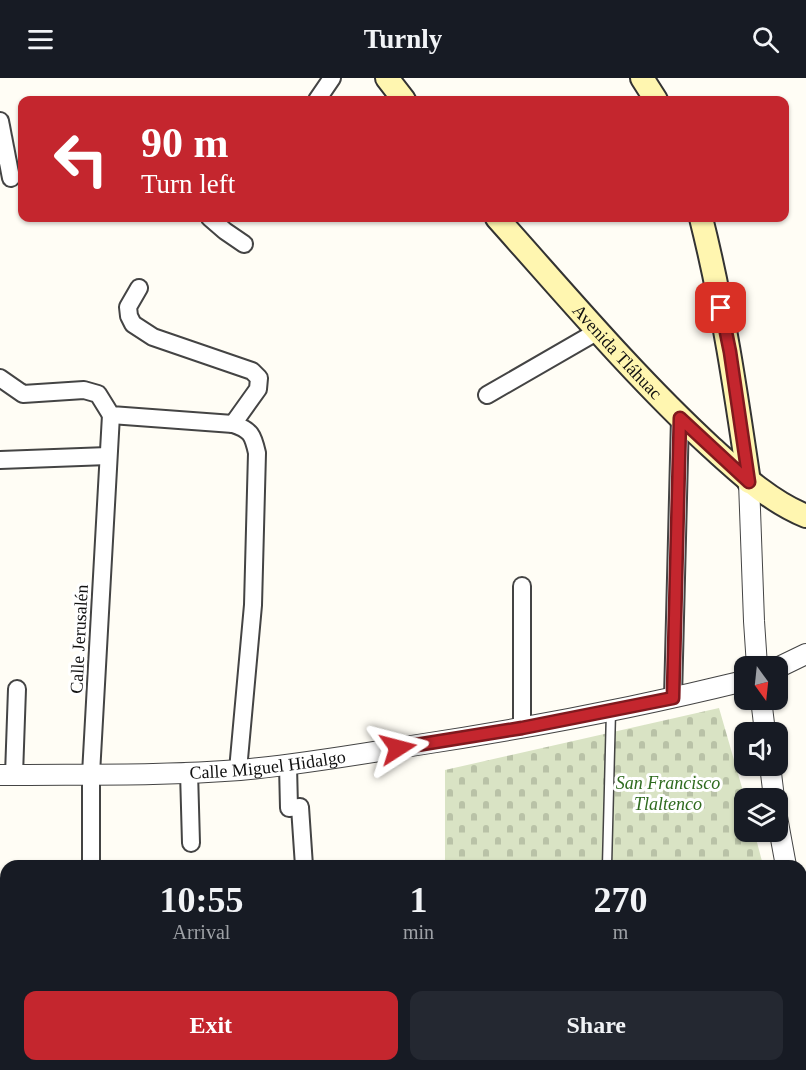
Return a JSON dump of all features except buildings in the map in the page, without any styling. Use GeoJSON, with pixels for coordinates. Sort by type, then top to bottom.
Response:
{"type":"FeatureCollection","features":[{"type":"Feature","properties":{"kind":"main road"},"geometry":{"type":"LineString","coordinates":[[387,78],[401,96]]}},
{"type":"Feature","properties":{"kind":"main road"},"geometry":{"type":"LineString","coordinates":[[642,78],[653,96]]}},
{"type":"Feature","properties":{"kind":"main road","name":"Avenida Tláhuac"},"geometry":{"type":"LineString","coordinates":[[501,222],[680,418],[749,482],[792,511],[806,516]]}},
{"type":"Feature","properties":{"kind":"main road"},"geometry":{"type":"LineString","coordinates":[[701,222],[730,352],[749,482]]}},
{"type":"Feature","properties":{"kind":"street"},"geometry":{"type":"LineString","coordinates":[[319,96],[332,78]]}},
{"type":"Feature","properties":{"kind":"street"},"geometry":{"type":"LineString","coordinates":[[0,122],[11,178]]}},
{"type":"Feature","properties":{"kind":"street"},"geometry":{"type":"LineString","coordinates":[[230,224],[244,244]]}},
{"type":"Feature","properties":{"kind":"street"},"geometry":{"type":"LineString","coordinates":[[139,288],[128,307],[133,324],[153,338],[252,371],[259,378],[258,389],[233,424]]}},
{"type":"Feature","properties":{"kind":"street"},"geometry":{"type":"LineString","coordinates":[[488,394],[598,331]]}},
{"type":"Feature","properties":{"kind":"street"},"geometry":{"type":"LineString","coordinates":[[0,378],[23,394],[84,390],[98,394],[111,415],[233,424],[247,429],[255,441],[257,453],[254,605],[238,770]]}},
{"type":"Feature","properties":{"kind":"street","name":"Calle Jerusalén"},"geometry":{"type":"LineString","coordinates":[[92,860],[92,774],[111,415]]}},
{"type":"Feature","properties":{"kind":"street"},"geometry":{"type":"LineString","coordinates":[[673,698],[680,418]]}},
{"type":"Feature","properties":{"kind":"street"},"geometry":{"type":"LineString","coordinates":[[0,460],[108,456]]}},
{"type":"Feature","properties":{"kind":"street"},"geometry":{"type":"LineString","coordinates":[[749,482],[756,656]]}},
{"type":"Feature","properties":{"kind":"street"},"geometry":{"type":"LineString","coordinates":[[522,586],[522,728]]}},
{"type":"Feature","properties":{"kind":"street"},"geometry":{"type":"LineString","coordinates":[[788,663],[806,654]]}},
{"type":"Feature","properties":{"kind":"street","name":"Calle Miguel Hidalgo"},"geometry":{"type":"LineString","coordinates":[[7,775],[189,772],[288,765],[522,728],[734,683]]}},
{"type":"Feature","properties":{"kind":"street"},"geometry":{"type":"LineString","coordinates":[[7,775],[17,689]]}},
{"type":"Feature","properties":{"kind":"street"},"geometry":{"type":"LineString","coordinates":[[288,765],[289,808],[300,807],[304,860]]}},
{"type":"Feature","properties":{"kind":"street"},"geometry":{"type":"LineString","coordinates":[[189,772],[191,843]]}},
{"type":"Feature","properties":{"kind":"street"},"geometry":{"type":"LineString","coordinates":[[782,842],[785,860]]}},
{"type":"Feature","properties":{"kind":"lane"},"geometry":{"type":"LineString","coordinates":[[607,860],[611,711]]}},
{"type":"Feature","properties":{"kind":"green space","name":"San Francisco Tlaltenco"},"geometry":{"type":"Polygon","coordinates":[[[719,708],[734,760],[734,776],[739,776],[742,788],[734,788],[734,842],[757,842],[762,860],[445,860],[445,770],[719,708]]]}},
{"type":"Feature","properties":{"kind":"route"},"geometry":{"type":"LineString","coordinates":[[398,748],[522,728],[673,698],[680,418],[749,482],[730,352],[721,308]]}}]}
